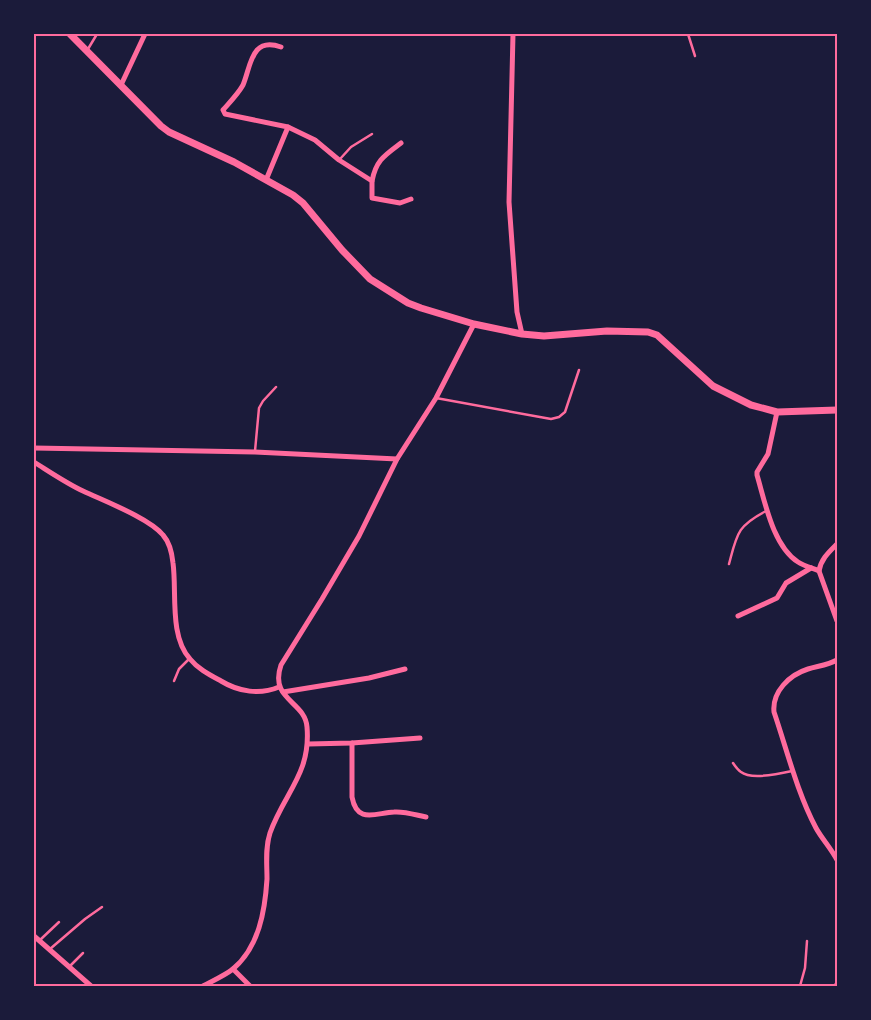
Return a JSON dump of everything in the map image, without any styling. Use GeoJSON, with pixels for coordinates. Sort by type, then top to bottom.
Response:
{"type":"FeatureCollection","features":[{"type":"Feature","properties":{"kind":"street"},"geometry":{"type":"LineString","coordinates":[[70,34],[88,50],[147,113],[169,132],[234,162],[293,195],[303,203],[342,250],[370,279],[408,302],[421,308],[474,324],[522,334],[544,336],[607,331],[648,332],[657,335],[713,386],[751,405],[777,412],[837,410]]}},
{"type":"Feature","properties":{"kind":"street"},"geometry":{"type":"LineString","coordinates":[[121,85],[146,34]]}},
{"type":"Feature","properties":{"kind":"street"},"geometry":{"type":"LineString","coordinates":[[513,34],[509,202],[517,312],[522,334]]}},
{"type":"Feature","properties":{"kind":"street"},"geometry":{"type":"LineString","coordinates":[[281,47],[271,44],[257,50],[247,67],[244,83],[240,91],[223,110],[225,114],[288,127],[315,140],[339,160],[372,181]]}},
{"type":"Feature","properties":{"kind":"street"},"geometry":{"type":"LineString","coordinates":[[266,180],[288,127]]}},
{"type":"Feature","properties":{"kind":"street"},"geometry":{"type":"LineString","coordinates":[[401,143],[382,158],[375,168],[371,195],[375,200],[400,203],[411,199]]}},
{"type":"Feature","properties":{"kind":"street"},"geometry":{"type":"LineString","coordinates":[[203,986],[233,969],[252,943],[263,918],[268,840],[277,816],[300,775],[305,762],[308,744],[306,719],[279,687],[278,672],[280,665],[359,536],[397,459],[436,398],[474,324]]}},
{"type":"Feature","properties":{"kind":"street"},"geometry":{"type":"LineString","coordinates":[[777,412],[768,454],[757,472],[768,511],[780,543],[789,556],[799,563],[819,571]]}},
{"type":"Feature","properties":{"kind":"street"},"geometry":{"type":"LineString","coordinates":[[34,448],[255,452],[397,459]]}},
{"type":"Feature","properties":{"kind":"street"},"geometry":{"type":"LineString","coordinates":[[34,462],[81,490],[122,509],[161,532],[167,540],[172,553],[177,628],[181,645],[189,659],[205,672],[232,688],[250,692],[267,692],[279,687]]}},
{"type":"Feature","properties":{"kind":"street"},"geometry":{"type":"LineString","coordinates":[[837,544],[825,556],[820,564],[819,571],[837,621]]}},
{"type":"Feature","properties":{"kind":"street"},"geometry":{"type":"LineString","coordinates":[[738,616],[777,598],[786,583],[811,568]]}},
{"type":"Feature","properties":{"kind":"street"},"geometry":{"type":"LineString","coordinates":[[837,660],[828,665],[802,671],[781,688],[773,703],[774,712],[793,770],[817,828],[837,860]]}},
{"type":"Feature","properties":{"kind":"street"},"geometry":{"type":"LineString","coordinates":[[283,692],[369,678],[405,669]]}},
{"type":"Feature","properties":{"kind":"street"},"geometry":{"type":"LineString","coordinates":[[308,744],[420,738]]}},
{"type":"Feature","properties":{"kind":"street"},"geometry":{"type":"LineString","coordinates":[[352,743],[352,797],[354,806],[358,811],[368,816],[396,812],[426,817]]}},
{"type":"Feature","properties":{"kind":"street"},"geometry":{"type":"LineString","coordinates":[[34,936],[91,986]]}},
{"type":"Feature","properties":{"kind":"street"},"geometry":{"type":"LineString","coordinates":[[233,969],[250,986]]}},
{"type":"Feature","properties":{"kind":"lane"},"geometry":{"type":"LineString","coordinates":[[88,50],[97,34]]}},
{"type":"Feature","properties":{"kind":"lane"},"geometry":{"type":"LineString","coordinates":[[688,34],[695,56]]}},
{"type":"Feature","properties":{"kind":"lane"},"geometry":{"type":"LineString","coordinates":[[339,160],[351,147],[372,134]]}},
{"type":"Feature","properties":{"kind":"lane"},"geometry":{"type":"LineString","coordinates":[[436,398],[550,419],[559,417],[565,412],[579,370]]}},
{"type":"Feature","properties":{"kind":"lane"},"geometry":{"type":"LineString","coordinates":[[255,452],[259,408],[276,387]]}},
{"type":"Feature","properties":{"kind":"lane"},"geometry":{"type":"LineString","coordinates":[[729,564],[738,533],[746,523],[768,511]]}},
{"type":"Feature","properties":{"kind":"lane"},"geometry":{"type":"LineString","coordinates":[[174,681],[179,669],[189,659]]}},
{"type":"Feature","properties":{"kind":"lane"},"geometry":{"type":"LineString","coordinates":[[733,763],[741,772],[748,775],[776,775],[793,770]]}},
{"type":"Feature","properties":{"kind":"lane"},"geometry":{"type":"LineString","coordinates":[[48,950],[102,907]]}},
{"type":"Feature","properties":{"kind":"lane"},"geometry":{"type":"LineString","coordinates":[[39,941],[59,922]]}},
{"type":"Feature","properties":{"kind":"lane"},"geometry":{"type":"LineString","coordinates":[[800,986],[805,968],[808,942]]}},
{"type":"Feature","properties":{"kind":"lane"},"geometry":{"type":"LineString","coordinates":[[69,968],[83,953]]}}]}
